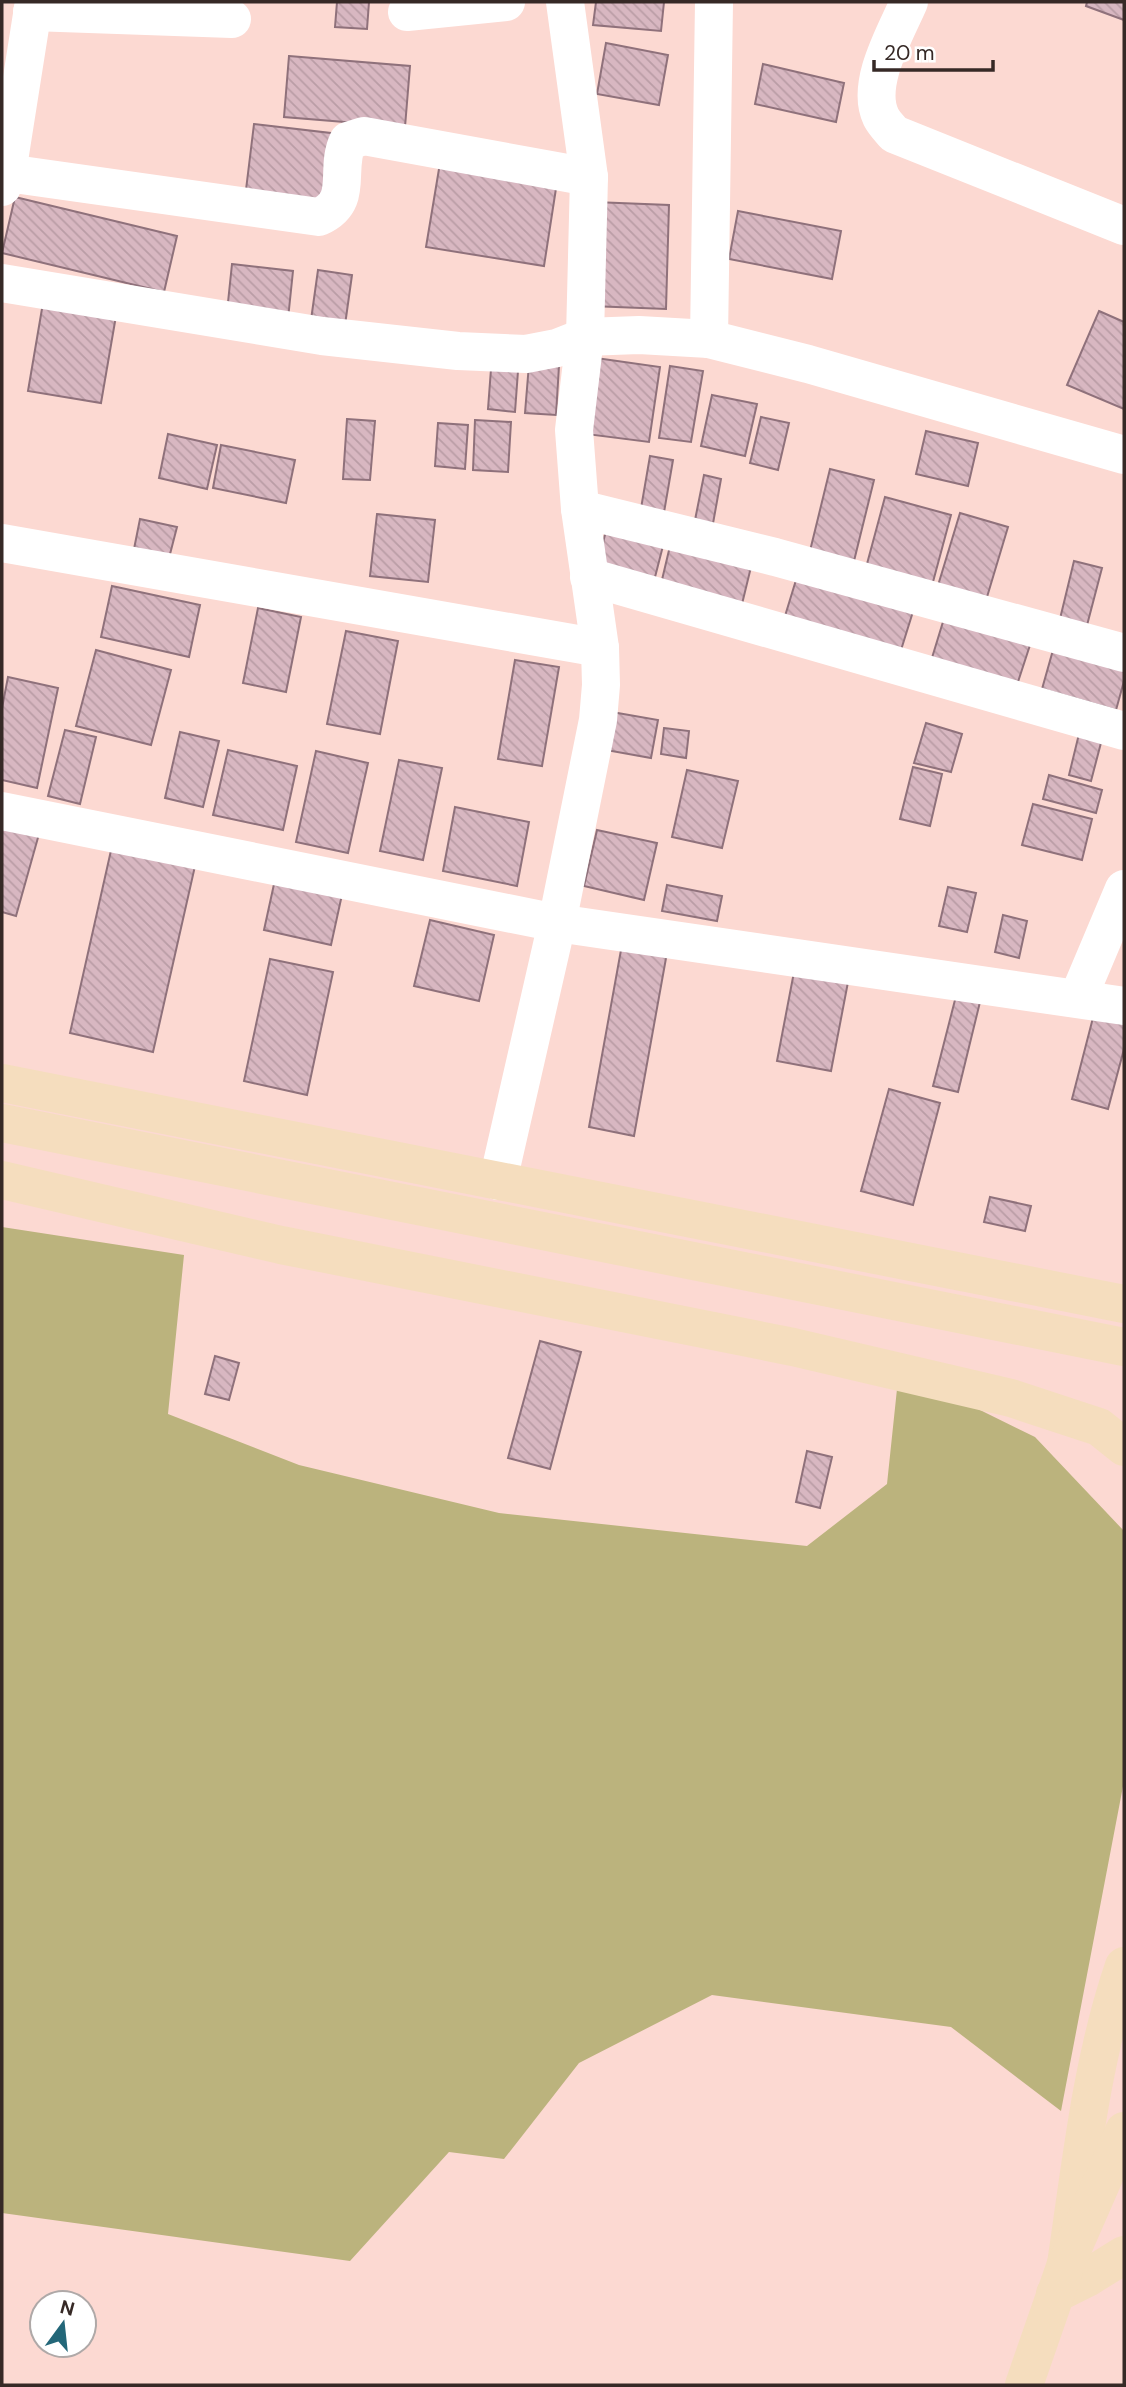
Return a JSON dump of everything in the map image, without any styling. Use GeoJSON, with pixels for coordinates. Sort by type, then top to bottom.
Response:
{"type":"FeatureCollection","features":[{"type":"Feature","properties":{"kind":"street"},"geometry":{"type":"LineString","coordinates":[[407,12],[506,2]]}},
{"type":"Feature","properties":{"kind":"street"},"geometry":{"type":"LineString","coordinates":[[498,1181],[558,923],[598,720],[601,685],[600,648],[580,509],[574,430],[584,337],[589,177],[565,2]]}},
{"type":"Feature","properties":{"kind":"street"},"geometry":{"type":"LineString","coordinates":[[709,339],[714,2]]}},
{"type":"Feature","properties":{"kind":"street"},"geometry":{"type":"LineString","coordinates":[[909,2],[877,76],[880,116],[894,134],[1121,216]]}},
{"type":"Feature","properties":{"kind":"street"},"geometry":{"type":"LineString","coordinates":[[232,19],[24,15],[4,180],[319,217],[332,211],[341,197],[342,153],[348,141],[364,136],[589,177]]}},
{"type":"Feature","properties":{"kind":"street"},"geometry":{"type":"LineString","coordinates":[[2,283],[322,336],[458,351],[526,354],[557,348],[584,337],[639,335],[709,339],[821,368],[1124,455]]}},
{"type":"Feature","properties":{"kind":"street"},"geometry":{"type":"LineString","coordinates":[[580,509],[775,557],[1124,653]]}},
{"type":"Feature","properties":{"kind":"street"},"geometry":{"type":"LineString","coordinates":[[2,543],[600,648]]}},
{"type":"Feature","properties":{"kind":"street"},"geometry":{"type":"LineString","coordinates":[[589,578],[1124,731]]}},
{"type":"Feature","properties":{"kind":"street"},"geometry":{"type":"LineString","coordinates":[[2,811],[558,923],[1124,1006]]}},
{"type":"Feature","properties":{"kind":"street"},"geometry":{"type":"LineString","coordinates":[[1078,998],[1124,889]]}},
{"type":"Feature","properties":{"kind":"street"},"geometry":{"type":"LineString","coordinates":[[2,1083],[1124,1304]]}},
{"type":"Feature","properties":{"kind":"street"},"geometry":{"type":"LineString","coordinates":[[2,1124],[1124,1348]]}},
{"type":"Feature","properties":{"kind":"street"},"geometry":{"type":"LineString","coordinates":[[2,1180],[282,1245],[793,1347],[1011,1398],[1099,1427],[1124,1447]]}},
{"type":"Feature","properties":{"kind":"street"},"geometry":{"type":"LineString","coordinates":[[1060,2279],[1089,2102],[1114,1995],[1124,1966]]}},
{"type":"Feature","properties":{"kind":"street"},"geometry":{"type":"LineString","coordinates":[[1024,2385],[1060,2279],[1124,2133]]}},
{"type":"Feature","properties":{"kind":"street"},"geometry":{"type":"LineString","coordinates":[[1060,2279],[1087,2278],[1124,2255]]}},
{"type":"Feature","properties":{"kind":"shaded area"},"geometry":{"type":"Polygon","coordinates":[[[2,1227],[184,1255],[168,1414],[299,1465],[499,1513],[807,1546],[887,1484],[899,1370],[1035,1437],[1124,1531],[1124,1781],[1061,2111],[951,2027],[712,1995],[579,2063],[504,2159],[449,2152],[350,2261],[2,2213],[2,1227]]]}},
{"type":"Feature","properties":{"kind":"building"},"geometry":{"type":"Polygon","coordinates":[[[337,2],[369,2],[367,29],[335,27],[337,2]]]}},
{"type":"Feature","properties":{"kind":"building"},"geometry":{"type":"Polygon","coordinates":[[[596,2],[664,2],[661,31],[593,25],[596,2]]]}},
{"type":"Feature","properties":{"kind":"building"},"geometry":{"type":"Polygon","coordinates":[[[1087,2],[1124,2],[1124,20],[1086,6],[1087,2]]]}},
{"type":"Feature","properties":{"kind":"building"},"geometry":{"type":"Polygon","coordinates":[[[606,43],[668,55],[659,105],[597,94],[606,43]]]}},
{"type":"Feature","properties":{"kind":"building"},"geometry":{"type":"Polygon","coordinates":[[[289,56],[410,66],[405,127],[284,117],[289,56]]]}},
{"type":"Feature","properties":{"kind":"building"},"geometry":{"type":"Polygon","coordinates":[[[763,64],[844,83],[836,122],[755,104],[763,64]]]}},
{"type":"Feature","properties":{"kind":"building"},"geometry":{"type":"Polygon","coordinates":[[[254,124],[339,134],[330,208],[245,198],[254,124]]]}},
{"type":"Feature","properties":{"kind":"building"},"geometry":{"type":"Polygon","coordinates":[[[440,163],[557,182],[544,266],[426,247],[440,163]]]}},
{"type":"Feature","properties":{"kind":"building"},"geometry":{"type":"Polygon","coordinates":[[[15,197],[177,236],[164,292],[2,253],[15,197]]]}},
{"type":"Feature","properties":{"kind":"building"},"geometry":{"type":"Polygon","coordinates":[[[594,202],[669,205],[666,309],[591,306],[594,202]]]}},
{"type":"Feature","properties":{"kind":"building"},"geometry":{"type":"Polygon","coordinates":[[[738,211],[841,231],[832,279],[729,259],[738,211]]]}},
{"type":"Feature","properties":{"kind":"building"},"geometry":{"type":"Polygon","coordinates":[[[232,264],[293,271],[288,319],[227,312],[232,264]]]}},
{"type":"Feature","properties":{"kind":"building"},"geometry":{"type":"Polygon","coordinates":[[[318,270],[352,275],[345,325],[311,320],[318,270]]]}},
{"type":"Feature","properties":{"kind":"building"},"geometry":{"type":"Polygon","coordinates":[[[44,297],[117,310],[101,403],[28,391],[44,297]]]}},
{"type":"Feature","properties":{"kind":"building"},"geometry":{"type":"Polygon","coordinates":[[[1099,311],[1124,322],[1124,409],[1067,385],[1099,311]]]}},
{"type":"Feature","properties":{"kind":"building"},"geometry":{"type":"Polygon","coordinates":[[[596,358],[660,367],[649,442],[586,434],[596,358]]]}},
{"type":"Feature","properties":{"kind":"building"},"geometry":{"type":"Polygon","coordinates":[[[529,364],[559,366],[556,415],[525,413],[529,364]]]}},
{"type":"Feature","properties":{"kind":"building"},"geometry":{"type":"Polygon","coordinates":[[[670,366],[703,371],[691,442],[659,438],[670,366]]]}},
{"type":"Feature","properties":{"kind":"building"},"geometry":{"type":"Polygon","coordinates":[[[491,369],[518,371],[515,412],[488,409],[491,369]]]}},
{"type":"Feature","properties":{"kind":"building"},"geometry":{"type":"Polygon","coordinates":[[[712,395],[757,404],[745,456],[701,446],[712,395]]]}},
{"type":"Feature","properties":{"kind":"building"},"geometry":{"type":"Polygon","coordinates":[[[761,417],[789,423],[778,470],[750,463],[761,417]]]}},
{"type":"Feature","properties":{"kind":"building"},"geometry":{"type":"Polygon","coordinates":[[[347,419],[375,421],[370,480],[343,479],[347,419]]]}},
{"type":"Feature","properties":{"kind":"building"},"geometry":{"type":"Polygon","coordinates":[[[475,420],[511,422],[508,472],[473,470],[475,420]]]}},
{"type":"Feature","properties":{"kind":"building"},"geometry":{"type":"Polygon","coordinates":[[[438,423],[468,425],[465,469],[435,466],[438,423]]]}},
{"type":"Feature","properties":{"kind":"building"},"geometry":{"type":"Polygon","coordinates":[[[926,431],[978,443],[968,486],[916,474],[926,431]]]}},
{"type":"Feature","properties":{"kind":"building"},"geometry":{"type":"Polygon","coordinates":[[[168,434],[217,445],[207,489],[159,478],[168,434]]]}},
{"type":"Feature","properties":{"kind":"building"},"geometry":{"type":"Polygon","coordinates":[[[221,445],[295,460],[286,503],[213,488],[221,445]]]}},
{"type":"Feature","properties":{"kind":"building"},"geometry":{"type":"Polygon","coordinates":[[[650,456],[673,460],[662,524],[639,520],[650,456]]]}},
{"type":"Feature","properties":{"kind":"building"},"geometry":{"type":"Polygon","coordinates":[[[830,469],[874,480],[853,565],[809,555],[830,469]]]}},
{"type":"Feature","properties":{"kind":"building"},"geometry":{"type":"Polygon","coordinates":[[[704,475],[721,479],[712,529],[694,525],[704,475]]]}},
{"type":"Feature","properties":{"kind":"building"},"geometry":{"type":"Polygon","coordinates":[[[885,497],[951,515],[930,593],[864,575],[885,497]]]}},
{"type":"Feature","properties":{"kind":"building"},"geometry":{"type":"Polygon","coordinates":[[[960,513],[1008,527],[984,607],[936,592],[960,513]]]}},
{"type":"Feature","properties":{"kind":"building"},"geometry":{"type":"Polygon","coordinates":[[[377,514],[435,520],[428,582],[370,576],[377,514]]]}},
{"type":"Feature","properties":{"kind":"building"},"geometry":{"type":"Polygon","coordinates":[[[140,519],[177,527],[169,558],[134,549],[140,519]]]}},
{"type":"Feature","properties":{"kind":"building"},"geometry":{"type":"Polygon","coordinates":[[[608,523],[665,538],[654,581],[597,566],[608,523]]]}},
{"type":"Feature","properties":{"kind":"building"},"geometry":{"type":"Polygon","coordinates":[[[670,546],[751,567],[742,604],[661,584],[670,546]]]}},
{"type":"Feature","properties":{"kind":"building"},"geometry":{"type":"Polygon","coordinates":[[[1074,561],[1102,568],[1086,629],[1059,623],[1074,561]]]}},
{"type":"Feature","properties":{"kind":"building"},"geometry":{"type":"Polygon","coordinates":[[[800,567],[916,602],[901,650],[785,616],[800,567]]]}},
{"type":"Feature","properties":{"kind":"building"},"geometry":{"type":"Polygon","coordinates":[[[112,586],[200,605],[189,657],[101,637],[112,586]]]}},
{"type":"Feature","properties":{"kind":"building"},"geometry":{"type":"Polygon","coordinates":[[[258,608],[301,617],[286,692],[243,683],[258,608]]]}},
{"type":"Feature","properties":{"kind":"building"},"geometry":{"type":"Polygon","coordinates":[[[946,612],[1032,639],[1016,688],[931,661],[946,612]]]}},
{"type":"Feature","properties":{"kind":"building"},"geometry":{"type":"Polygon","coordinates":[[[346,631],[398,641],[380,734],[327,724],[346,631]]]}},
{"type":"Feature","properties":{"kind":"building"},"geometry":{"type":"Polygon","coordinates":[[[1055,643],[1124,662],[1124,681],[1116,710],[1042,689],[1055,643]]]}},
{"type":"Feature","properties":{"kind":"building"},"geometry":{"type":"Polygon","coordinates":[[[96,650],[171,670],[151,745],[76,726],[96,650]]]}},
{"type":"Feature","properties":{"kind":"building"},"geometry":{"type":"Polygon","coordinates":[[[515,660],[559,667],[542,766],[498,759],[515,660]]]}},
{"type":"Feature","properties":{"kind":"building"},"geometry":{"type":"Polygon","coordinates":[[[8,677],[58,688],[37,788],[2,780],[2,708],[8,677]]]}},
{"type":"Feature","properties":{"kind":"building"},"geometry":{"type":"Polygon","coordinates":[[[612,712],[658,720],[651,758],[606,750],[612,712]]]}},
{"type":"Feature","properties":{"kind":"building"},"geometry":{"type":"Polygon","coordinates":[[[926,723],[962,734],[951,772],[914,763],[926,723]]]}},
{"type":"Feature","properties":{"kind":"building"},"geometry":{"type":"Polygon","coordinates":[[[664,728],[689,731],[686,758],[661,754],[664,728]]]}},
{"type":"Feature","properties":{"kind":"building"},"geometry":{"type":"Polygon","coordinates":[[[65,730],[96,737],[80,804],[48,796],[65,730]]]}},
{"type":"Feature","properties":{"kind":"building"},"geometry":{"type":"Polygon","coordinates":[[[180,732],[219,741],[203,807],[165,798],[180,732]]]}},
{"type":"Feature","properties":{"kind":"building"},"geometry":{"type":"Polygon","coordinates":[[[1079,734],[1102,739],[1091,781],[1069,775],[1079,734]]]}},
{"type":"Feature","properties":{"kind":"building"},"geometry":{"type":"Polygon","coordinates":[[[228,750],[297,766],[283,830],[213,815],[228,750]]]}},
{"type":"Feature","properties":{"kind":"building"},"geometry":{"type":"Polygon","coordinates":[[[316,751],[368,763],[348,853],[296,842],[316,751]]]}},
{"type":"Feature","properties":{"kind":"building"},"geometry":{"type":"Polygon","coordinates":[[[399,760],[442,768],[423,860],[380,851],[399,760]]]}},
{"type":"Feature","properties":{"kind":"building"},"geometry":{"type":"Polygon","coordinates":[[[913,767],[942,774],[930,826],[900,819],[913,767]]]}},
{"type":"Feature","properties":{"kind":"building"},"geometry":{"type":"Polygon","coordinates":[[[687,770],[738,781],[722,848],[672,837],[687,770]]]}},
{"type":"Feature","properties":{"kind":"building"},"geometry":{"type":"Polygon","coordinates":[[[1049,775],[1102,790],[1096,813],[1043,799],[1049,775]]]}},
{"type":"Feature","properties":{"kind":"building"},"geometry":{"type":"Polygon","coordinates":[[[1033,804],[1092,819],[1082,860],[1022,845],[1033,804]]]}},
{"type":"Feature","properties":{"kind":"building"},"geometry":{"type":"Polygon","coordinates":[[[455,807],[529,822],[517,886],[443,871],[455,807]]]}},
{"type":"Feature","properties":{"kind":"building"},"geometry":{"type":"Polygon","coordinates":[[[2,824],[39,834],[16,916],[2,912],[2,824]]]}},
{"type":"Feature","properties":{"kind":"building"},"geometry":{"type":"Polygon","coordinates":[[[597,830],[657,843],[644,900],[584,886],[597,830]]]}},
{"type":"Feature","properties":{"kind":"building"},"geometry":{"type":"Polygon","coordinates":[[[112,846],[195,866],[153,1052],[70,1033],[112,846]]]}},
{"type":"Feature","properties":{"kind":"building"},"geometry":{"type":"Polygon","coordinates":[[[276,875],[343,890],[331,945],[264,930],[276,875]]]}},
{"type":"Feature","properties":{"kind":"building"},"geometry":{"type":"Polygon","coordinates":[[[667,885],[722,896],[717,921],[662,911],[667,885]]]}},
{"type":"Feature","properties":{"kind":"building"},"geometry":{"type":"Polygon","coordinates":[[[948,887],[976,893],[967,932],[939,926],[948,887]]]}},
{"type":"Feature","properties":{"kind":"building"},"geometry":{"type":"Polygon","coordinates":[[[1003,915],[1027,921],[1019,958],[995,952],[1003,915]]]}},
{"type":"Feature","properties":{"kind":"building"},"geometry":{"type":"Polygon","coordinates":[[[430,920],[494,935],[479,1001],[414,986],[430,920]]]}},
{"type":"Feature","properties":{"kind":"building"},"geometry":{"type":"Polygon","coordinates":[[[623,939],[668,947],[634,1136],[589,1127],[623,939]]]}},
{"type":"Feature","properties":{"kind":"building"},"geometry":{"type":"Polygon","coordinates":[[[270,959],[333,972],[307,1095],[244,1081],[270,959]]]}},
{"type":"Feature","properties":{"kind":"building"},"geometry":{"type":"Polygon","coordinates":[[[794,972],[848,982],[831,1071],[777,1061],[794,972]]]}},
{"type":"Feature","properties":{"kind":"building"},"geometry":{"type":"Polygon","coordinates":[[[956,996],[980,1002],[958,1092],[933,1086],[956,996]]]}},
{"type":"Feature","properties":{"kind":"building"},"geometry":{"type":"Polygon","coordinates":[[[1095,1010],[1124,1018],[1124,1049],[1108,1109],[1072,1099],[1095,1010]]]}},
{"type":"Feature","properties":{"kind":"building"},"geometry":{"type":"Polygon","coordinates":[[[889,1089],[940,1103],[913,1205],[861,1191],[889,1089]]]}},
{"type":"Feature","properties":{"kind":"building"},"geometry":{"type":"Polygon","coordinates":[[[990,1197],[1031,1206],[1025,1231],[984,1222],[990,1197]]]}},
{"type":"Feature","properties":{"kind":"building"},"geometry":{"type":"Polygon","coordinates":[[[540,1341],[581,1352],[550,1469],[508,1458],[540,1341]]]}},
{"type":"Feature","properties":{"kind":"building"},"geometry":{"type":"Polygon","coordinates":[[[215,1356],[239,1363],[229,1400],[205,1394],[215,1356]]]}},
{"type":"Feature","properties":{"kind":"building"},"geometry":{"type":"Polygon","coordinates":[[[807,1451],[832,1457],[820,1508],[796,1502],[807,1451]]]}}]}
